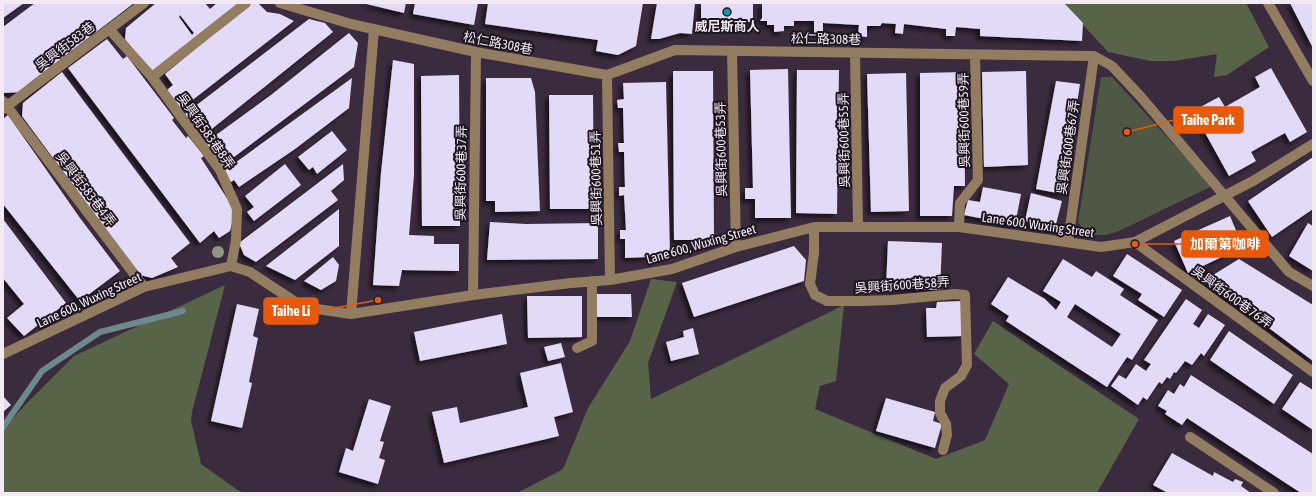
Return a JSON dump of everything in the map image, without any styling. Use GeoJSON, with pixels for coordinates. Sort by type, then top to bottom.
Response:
{"type":"FeatureCollection","features":[{"type":"Feature","properties":{"kind":"street","name":"吳興街583巷"},"geometry":{"type":"LineString","coordinates":[[4,105],[144,3]]}},
{"type":"Feature","properties":{"kind":"street"},"geometry":{"type":"LineString","coordinates":[[152,77],[246,3]]}},
{"type":"Feature","properties":{"kind":"street","name":"松仁路308巷"},"geometry":{"type":"LineString","coordinates":[[280,3],[374,29],[476,52],[607,75],[675,50],[1094,56],[1112,66],[1289,272],[1313,286]]}},
{"type":"Feature","properties":{"kind":"street"},"geometry":{"type":"LineString","coordinates":[[1268,3],[1313,81]]}},
{"type":"Feature","properties":{"kind":"street","name":"吳興街583巷8弄"},"geometry":{"type":"LineString","coordinates":[[109,29],[152,77],[220,170],[237,209],[236,240],[231,266]]}},
{"type":"Feature","properties":{"kind":"street"},"geometry":{"type":"LineString","coordinates":[[351,314],[374,29]]}},
{"type":"Feature","properties":{"kind":"street","name":"吳興街600巷53弄"},"geometry":{"type":"LineString","coordinates":[[732,51],[736,247]]}},
{"type":"Feature","properties":{"kind":"street","name":"吳興街600巷37弄"},"geometry":{"type":"LineString","coordinates":[[473,294],[476,52]]}},
{"type":"Feature","properties":{"kind":"street","name":"吳興街600巷55弄"},"geometry":{"type":"LineString","coordinates":[[855,53],[858,227]]}},
{"type":"Feature","properties":{"kind":"street","name":"吳興街600巷59弄"},"geometry":{"type":"LineString","coordinates":[[959,227],[960,203],[978,180],[975,54]]}},
{"type":"Feature","properties":{"kind":"street","name":"吳興街600巷67弄"},"geometry":{"type":"LineString","coordinates":[[1068,242],[1094,56]]}},
{"type":"Feature","properties":{"kind":"street","name":"吳興街600巷51弄"},"geometry":{"type":"LineString","coordinates":[[607,75],[610,280]]}},
{"type":"Feature","properties":{"kind":"street","name":"吳興街583巷4弄"},"geometry":{"type":"LineString","coordinates":[[4,105],[144,287]]}},
{"type":"Feature","properties":{"kind":"street","name":"Lane 600, Wuxing Street"},"geometry":{"type":"LineString","coordinates":[[4,353],[83,318],[144,287],[231,266],[250,272],[304,307],[351,314],[473,294],[610,280],[672,269],[736,247],[814,227],[959,227],[1100,247],[1135,242],[1253,181],[1313,144]]}},
{"type":"Feature","properties":{"kind":"street","name":"吳興街600巷58弄"},"geometry":{"type":"LineString","coordinates":[[814,227],[814,253],[810,284],[815,295],[827,301],[892,300],[955,294],[965,295],[967,365],[961,376],[945,388],[940,401],[940,413],[946,424],[947,435],[943,450]]}},
{"type":"Feature","properties":{"kind":"street","name":"吳興街600巷76弄"},"geometry":{"type":"LineString","coordinates":[[1135,242],[1313,372]]}},
{"type":"Feature","properties":{"kind":"street"},"geometry":{"type":"LineString","coordinates":[[577,348],[592,341],[592,281]]}},
{"type":"Feature","properties":{"kind":"street"},"geometry":{"type":"LineString","coordinates":[[1190,437],[1274,493]]}},
{"type":"Feature","properties":{"kind":"green space"},"geometry":{"type":"Polygon","coordinates":[[[1063,3],[1246,3],[1269,47],[1227,75],[1214,77],[1217,54],[1174,61],[1150,61],[1108,52],[1063,3]]]}},
{"type":"Feature","properties":{"kind":"green space"},"geometry":{"type":"Polygon","coordinates":[[[1101,77],[1112,77],[1212,186],[1119,231],[1106,235],[1087,235],[1078,222],[1101,77]]]}},
{"type":"Feature","properties":{"kind":"green space"},"geometry":{"type":"Polygon","coordinates":[[[651,279],[677,282],[648,363],[651,399],[844,305],[836,381],[820,386],[815,409],[936,459],[985,440],[1009,384],[974,354],[993,321],[1139,419],[1097,493],[517,493],[563,469],[588,408],[630,341],[651,279]]]}},
{"type":"Feature","properties":{"kind":"green space"},"geometry":{"type":"Polygon","coordinates":[[[225,285],[192,412],[191,421],[201,464],[239,491],[246,493],[3,493],[3,429],[74,356],[225,285]]]}},
{"type":"Feature","properties":{"kind":"building"},"geometry":{"type":"Polygon","coordinates":[[[3,3],[24,3],[3,18],[3,3]]]}},
{"type":"Feature","properties":{"kind":"building"},"geometry":{"type":"Polygon","coordinates":[[[35,3],[134,3],[28,84],[23,92],[3,93],[3,27],[35,3]]]}},
{"type":"Feature","properties":{"kind":"building"},"geometry":{"type":"Polygon","coordinates":[[[156,3],[205,3],[210,9],[217,3],[242,3],[153,75],[125,39],[126,28],[156,3]],[[180,15],[179,17],[192,35],[194,33],[180,15]]]}},
{"type":"Feature","properties":{"kind":"building"},"geometry":{"type":"Polygon","coordinates":[[[251,3],[258,3],[267,12],[280,14],[294,21],[181,109],[167,90],[173,85],[165,74],[251,3]]]}},
{"type":"Feature","properties":{"kind":"building"},"geometry":{"type":"Polygon","coordinates":[[[362,3],[406,3],[404,13],[362,3]]]}},
{"type":"Feature","properties":{"kind":"building"},"geometry":{"type":"Polygon","coordinates":[[[415,3],[478,3],[474,25],[413,14],[415,3]]]}},
{"type":"Feature","properties":{"kind":"building"},"geometry":{"type":"Polygon","coordinates":[[[488,3],[643,3],[636,46],[618,55],[596,51],[598,40],[485,24],[488,3]]]}},
{"type":"Feature","properties":{"kind":"building"},"geometry":{"type":"Polygon","coordinates":[[[657,3],[695,3],[692,34],[680,33],[659,39],[651,39],[657,3]]]}},
{"type":"Feature","properties":{"kind":"building","name":"威尼斯商人"},"geometry":{"type":"Polygon","coordinates":[[[701,3],[753,3],[753,22],[701,22],[701,3]]]}},
{"type":"Feature","properties":{"kind":"building"},"geometry":{"type":"Polygon","coordinates":[[[762,3],[1064,3],[1083,23],[1082,41],[980,36],[980,29],[956,27],[955,36],[946,36],[946,29],[904,24],[903,34],[895,33],[896,24],[882,23],[880,26],[867,26],[867,37],[858,36],[859,25],[823,23],[823,34],[814,33],[814,21],[794,21],[794,26],[784,26],[784,31],[774,32],[774,25],[767,25],[767,21],[760,21],[762,18],[762,3]]]}},
{"type":"Feature","properties":{"kind":"building"},"geometry":{"type":"Polygon","coordinates":[[[1290,3],[1313,3],[1313,48],[1293,9],[1290,3]]]}},
{"type":"Feature","properties":{"kind":"building"},"geometry":{"type":"Polygon","coordinates":[[[309,19],[325,23],[333,32],[203,136],[185,114],[309,19]]]}},
{"type":"Feature","properties":{"kind":"building"},"geometry":{"type":"Polygon","coordinates":[[[349,33],[358,43],[354,67],[222,166],[205,143],[271,95],[349,33]]]}},
{"type":"Feature","properties":{"kind":"building"},"geometry":{"type":"Polygon","coordinates":[[[107,39],[123,59],[127,56],[174,118],[172,120],[186,138],[188,136],[204,156],[201,158],[232,206],[233,219],[230,231],[219,238],[214,231],[200,243],[68,68],[107,39]]]}},
{"type":"Feature","properties":{"kind":"building"},"geometry":{"type":"Polygon","coordinates":[[[393,60],[414,64],[414,175],[409,235],[434,236],[434,244],[459,244],[459,271],[402,270],[399,286],[373,285],[381,173],[393,60]]]}},
{"type":"Feature","properties":{"kind":"building"},"geometry":{"type":"Polygon","coordinates":[[[1271,68],[1307,132],[1290,142],[1285,133],[1251,152],[1256,161],[1229,176],[1193,111],[1219,97],[1225,107],[1260,87],[1255,77],[1271,68]]]}},
{"type":"Feature","properties":{"kind":"building"},"geometry":{"type":"Polygon","coordinates":[[[788,69],[791,218],[755,218],[755,199],[745,199],[745,188],[753,188],[750,70],[788,69]]]}},
{"type":"Feature","properties":{"kind":"building"},"geometry":{"type":"Polygon","coordinates":[[[797,70],[839,70],[837,214],[796,213],[797,70]]]}},
{"type":"Feature","properties":{"kind":"building"},"geometry":{"type":"Polygon","coordinates":[[[673,71],[713,71],[714,240],[674,240],[673,71]]]}},
{"type":"Feature","properties":{"kind":"building"},"geometry":{"type":"Polygon","coordinates":[[[1026,71],[1028,165],[984,167],[982,72],[1026,71]]]}},
{"type":"Feature","properties":{"kind":"building"},"geometry":{"type":"Polygon","coordinates":[[[62,72],[190,243],[171,258],[178,267],[152,278],[140,275],[22,116],[23,103],[62,72]]]}},
{"type":"Feature","properties":{"kind":"building"},"geometry":{"type":"Polygon","coordinates":[[[964,72],[965,186],[954,186],[952,216],[920,216],[920,73],[964,72]]]}},
{"type":"Feature","properties":{"kind":"building"},"geometry":{"type":"Polygon","coordinates":[[[906,73],[909,211],[871,212],[867,74],[906,73]]]}},
{"type":"Feature","properties":{"kind":"building"},"geometry":{"type":"Polygon","coordinates":[[[459,75],[460,226],[422,226],[421,76],[459,75]]]}},
{"type":"Feature","properties":{"kind":"building"},"geometry":{"type":"Polygon","coordinates":[[[352,78],[349,108],[295,149],[239,187],[234,180],[231,182],[224,171],[352,78]]]}},
{"type":"Feature","properties":{"kind":"building"},"geometry":{"type":"Polygon","coordinates":[[[486,78],[531,78],[535,92],[540,211],[495,212],[495,201],[486,201],[486,78]]]}},
{"type":"Feature","properties":{"kind":"building"},"geometry":{"type":"Polygon","coordinates":[[[1056,81],[1080,84],[1063,194],[1036,189],[1056,81]]]}},
{"type":"Feature","properties":{"kind":"building"},"geometry":{"type":"Polygon","coordinates":[[[666,82],[670,256],[625,258],[625,239],[620,239],[620,230],[626,230],[624,195],[619,196],[619,187],[625,187],[624,152],[619,152],[618,143],[624,143],[623,108],[618,108],[617,100],[624,99],[623,83],[666,82]]]}},
{"type":"Feature","properties":{"kind":"building"},"geometry":{"type":"Polygon","coordinates":[[[549,95],[593,95],[594,209],[550,209],[549,95]]]}},
{"type":"Feature","properties":{"kind":"building"},"geometry":{"type":"Polygon","coordinates":[[[8,115],[80,218],[120,271],[80,301],[3,204],[3,119],[8,115]]]}},
{"type":"Feature","properties":{"kind":"building"},"geometry":{"type":"Polygon","coordinates":[[[332,131],[347,150],[317,174],[313,167],[309,170],[298,157],[332,131]]]}},
{"type":"Feature","properties":{"kind":"building"},"geometry":{"type":"Polygon","coordinates":[[[1313,157],[1313,209],[1272,237],[1248,201],[1313,157]]]}},
{"type":"Feature","properties":{"kind":"building"},"geometry":{"type":"Polygon","coordinates":[[[285,164],[301,185],[254,221],[247,212],[254,207],[245,196],[285,164]]]}},
{"type":"Feature","properties":{"kind":"building"},"geometry":{"type":"Polygon","coordinates":[[[343,164],[344,180],[331,191],[338,200],[256,262],[244,255],[239,243],[343,164]]]}},
{"type":"Feature","properties":{"kind":"building"},"geometry":{"type":"Polygon","coordinates":[[[983,187],[1021,194],[1015,225],[964,215],[968,200],[980,202],[983,187]]]}},
{"type":"Feature","properties":{"kind":"building"},"geometry":{"type":"Polygon","coordinates":[[[1031,193],[1062,201],[1055,228],[1025,221],[1031,193]]]}},
{"type":"Feature","properties":{"kind":"building"},"geometry":{"type":"Polygon","coordinates":[[[339,209],[339,246],[295,280],[266,266],[339,209]]]}},
{"type":"Feature","properties":{"kind":"building"},"geometry":{"type":"Polygon","coordinates":[[[1230,216],[1243,247],[1188,273],[1174,241],[1230,216]]]}},
{"type":"Feature","properties":{"kind":"building"},"geometry":{"type":"Polygon","coordinates":[[[3,219],[66,303],[24,336],[7,318],[24,304],[3,278],[3,219]]]}},
{"type":"Feature","properties":{"kind":"building"},"geometry":{"type":"Polygon","coordinates":[[[490,222],[526,224],[598,223],[598,259],[487,260],[490,222]]]}},
{"type":"Feature","properties":{"kind":"building"},"geometry":{"type":"Polygon","coordinates":[[[1308,223],[1313,226],[1313,271],[1289,256],[1308,223]]]}},
{"type":"Feature","properties":{"kind":"building"},"geometry":{"type":"Polygon","coordinates":[[[888,241],[942,243],[940,290],[886,288],[888,241]]]}},
{"type":"Feature","properties":{"kind":"building"},"geometry":{"type":"Polygon","coordinates":[[[794,246],[806,260],[804,281],[694,317],[682,283],[794,246]]]}},
{"type":"Feature","properties":{"kind":"building"},"geometry":{"type":"Polygon","coordinates":[[[1127,254],[1182,290],[1164,317],[1138,300],[1142,294],[1113,276],[1127,254]]]}},
{"type":"Feature","properties":{"kind":"building"},"geometry":{"type":"Polygon","coordinates":[[[333,257],[339,265],[336,281],[321,290],[304,281],[333,257]]]}},
{"type":"Feature","properties":{"kind":"building"},"geometry":{"type":"Polygon","coordinates":[[[1063,259],[1092,277],[1096,271],[1124,289],[1120,295],[1158,320],[1132,360],[1127,357],[1107,387],[1006,321],[1009,316],[991,304],[1008,277],[1045,299],[1056,310],[1061,302],[1043,291],[1063,259]],[[1075,304],[1067,317],[1112,347],[1121,334],[1075,304]]]}},
{"type":"Feature","properties":{"kind":"building"},"geometry":{"type":"Polygon","coordinates":[[[1239,259],[1313,305],[1313,361],[1205,280],[1239,259]]]}},
{"type":"Feature","properties":{"kind":"building"},"geometry":{"type":"Polygon","coordinates":[[[597,294],[631,294],[632,317],[597,317],[597,294]]]}},
{"type":"Feature","properties":{"kind":"building"},"geometry":{"type":"Polygon","coordinates":[[[527,296],[582,296],[582,337],[528,338],[527,296]]]}},
{"type":"Feature","properties":{"kind":"building"},"geometry":{"type":"Polygon","coordinates":[[[1186,299],[1202,310],[1193,324],[1199,328],[1208,314],[1225,325],[1204,356],[1201,353],[1192,365],[1185,361],[1176,373],[1174,372],[1170,379],[1167,377],[1162,384],[1159,382],[1147,400],[1143,397],[1138,405],[1111,386],[1119,375],[1126,379],[1136,364],[1146,371],[1151,364],[1144,360],[1186,299]]]}},
{"type":"Feature","properties":{"kind":"building"},"geometry":{"type":"Polygon","coordinates":[[[962,301],[963,336],[927,337],[926,308],[936,308],[937,302],[962,301]]]}},
{"type":"Feature","properties":{"kind":"building"},"geometry":{"type":"Polygon","coordinates":[[[237,304],[259,309],[253,336],[258,338],[249,382],[252,383],[242,428],[211,421],[237,304]]]}},
{"type":"Feature","properties":{"kind":"building"},"geometry":{"type":"Polygon","coordinates":[[[502,314],[507,344],[420,361],[414,332],[502,314]]]}},
{"type":"Feature","properties":{"kind":"building"},"geometry":{"type":"Polygon","coordinates":[[[693,328],[699,354],[671,361],[666,342],[684,337],[683,331],[693,328]]]}},
{"type":"Feature","properties":{"kind":"building"},"geometry":{"type":"Polygon","coordinates":[[[1229,331],[1293,375],[1274,404],[1210,360],[1229,331]]]}},
{"type":"Feature","properties":{"kind":"building"},"geometry":{"type":"Polygon","coordinates":[[[561,343],[565,357],[548,361],[544,347],[561,343]]]}},
{"type":"Feature","properties":{"kind":"building"},"geometry":{"type":"Polygon","coordinates":[[[561,363],[573,412],[554,417],[559,436],[444,463],[432,412],[457,407],[460,423],[528,407],[520,373],[561,363]]]}},
{"type":"Feature","properties":{"kind":"building"},"geometry":{"type":"Polygon","coordinates":[[[1191,375],[1313,454],[1313,493],[1301,493],[1187,418],[1182,425],[1165,414],[1167,411],[1158,406],[1168,390],[1174,394],[1180,384],[1184,387],[1191,375]]]}},
{"type":"Feature","properties":{"kind":"building"},"geometry":{"type":"Polygon","coordinates":[[[1300,382],[1313,390],[1313,430],[1282,409],[1300,382]]]}},
{"type":"Feature","properties":{"kind":"building"},"geometry":{"type":"Polygon","coordinates":[[[3,396],[11,405],[3,412],[3,396]]]}},
{"type":"Feature","properties":{"kind":"building"},"geometry":{"type":"Polygon","coordinates":[[[886,398],[935,412],[933,421],[942,424],[935,448],[876,431],[886,398]]]}},
{"type":"Feature","properties":{"kind":"building"},"geometry":{"type":"Polygon","coordinates":[[[369,399],[391,406],[380,441],[384,442],[379,458],[385,460],[378,484],[339,472],[346,448],[353,451],[369,399]]]}},
{"type":"Feature","properties":{"kind":"building"},"geometry":{"type":"Polygon","coordinates":[[[1172,453],[1213,476],[1214,472],[1233,482],[1235,479],[1243,482],[1241,486],[1251,493],[1168,493],[1153,485],[1172,453]]]}},
{"type":"Feature","properties":{"kind":"waterway"},"geometry":{"type":"LineString","coordinates":[[3,427],[42,371],[100,332],[183,311]]}},
{"type":"Feature","properties":{"kind":"place","name":"威尼斯商人"},"geometry":{"type":"Point","coordinates":[727,12]}},
{"type":"Feature","properties":{"kind":"place","name":"Taihe Park"},"geometry":{"type":"Point","coordinates":[1127,132]}},
{"type":"Feature","properties":{"kind":"place","name":"加爾第咖啡"},"geometry":{"type":"Point","coordinates":[1135,244]}},
{"type":"Feature","properties":{"kind":"place","name":"Taihe Li"},"geometry":{"type":"Point","coordinates":[378,300]}}]}
